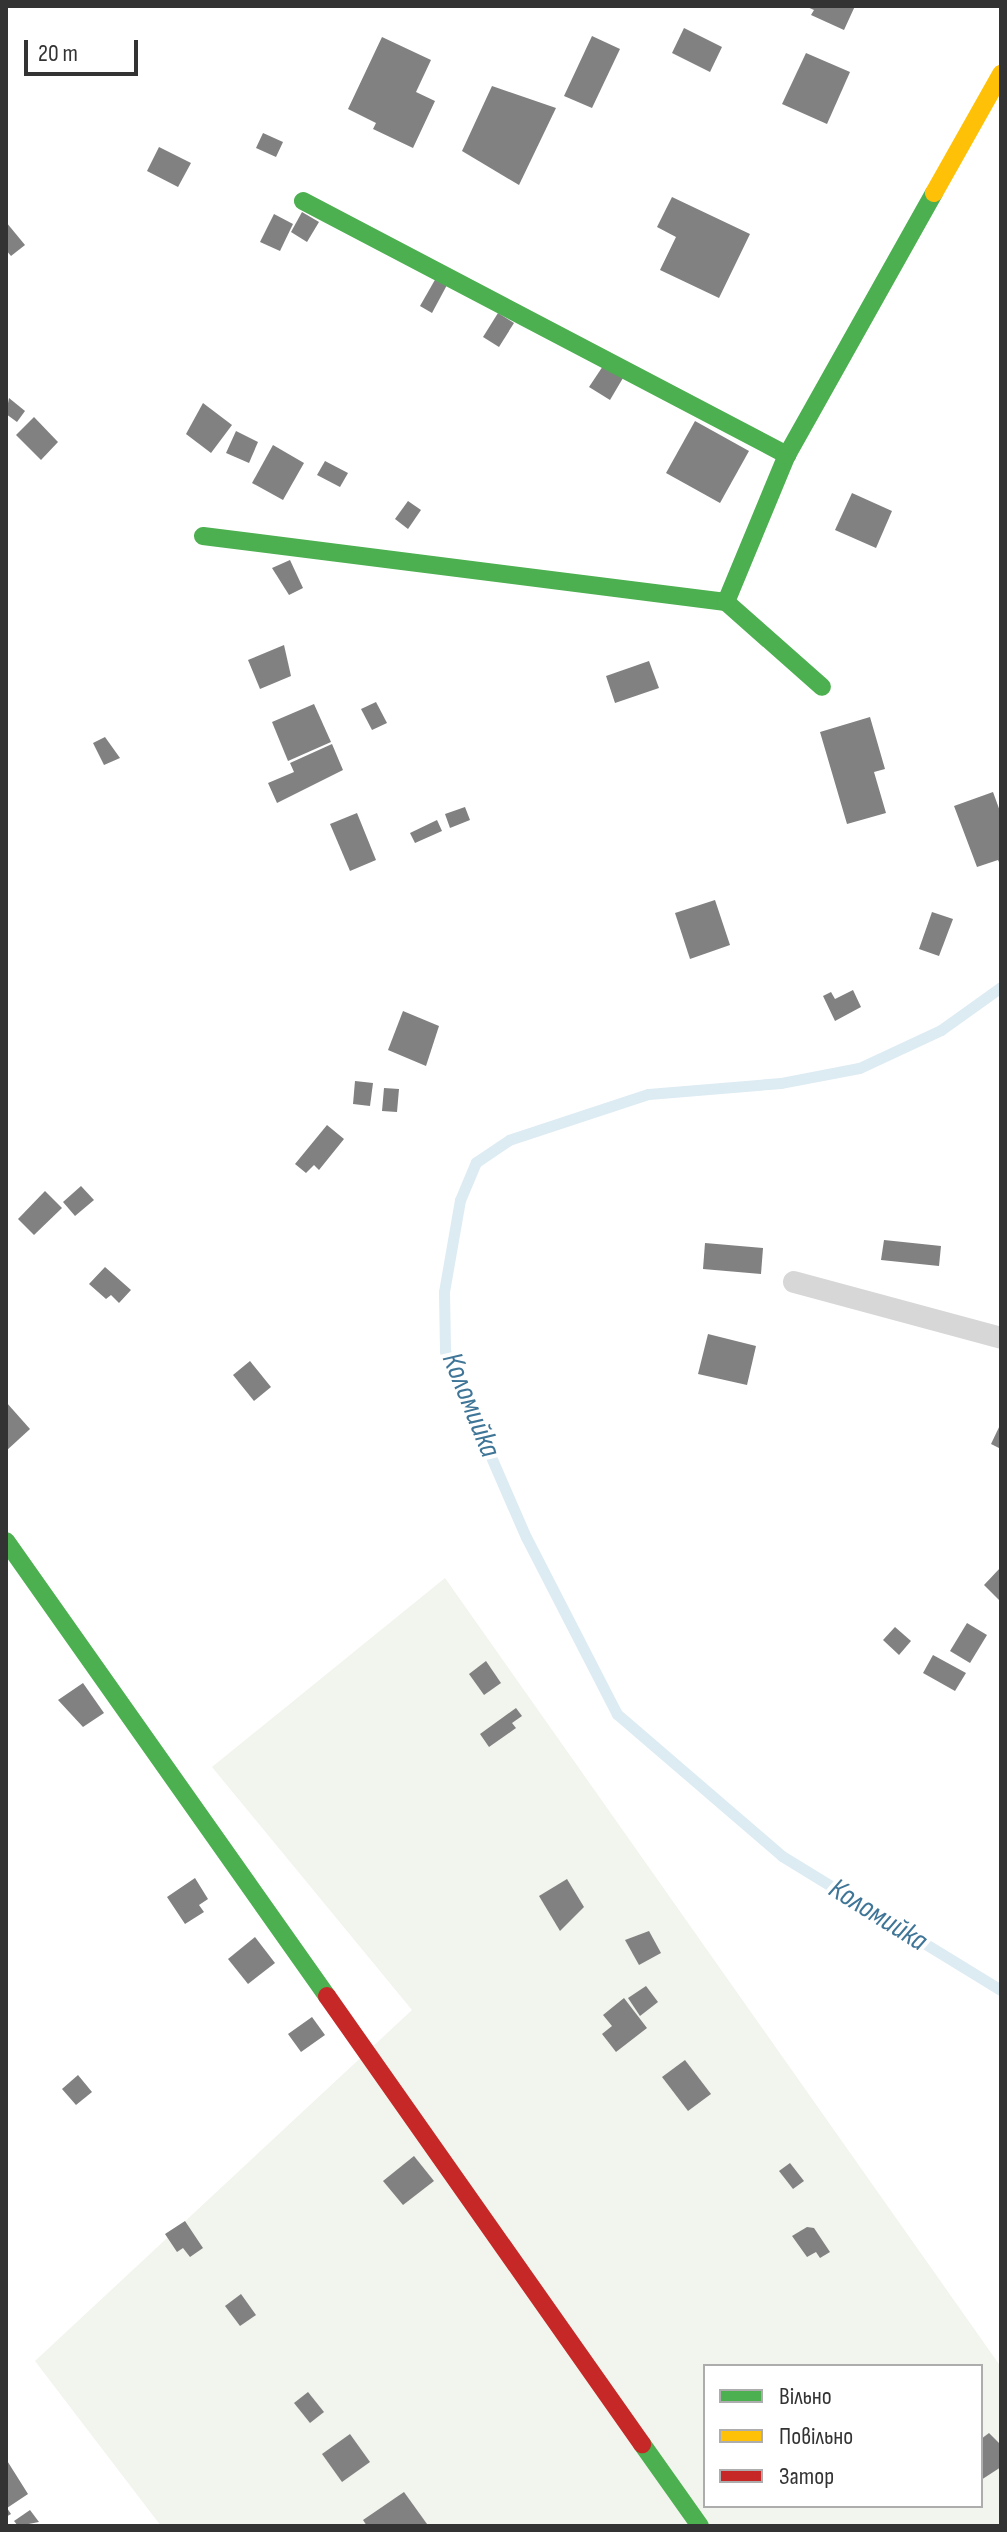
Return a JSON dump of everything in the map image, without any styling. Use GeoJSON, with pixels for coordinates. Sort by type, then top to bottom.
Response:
{"type":"FeatureCollection","features":[{"type":"Feature","properties":{"kind":"street"},"geometry":{"type":"LineString","coordinates":[[726,602],[787,455],[1001,74]]}},
{"type":"Feature","properties":{"kind":"street"},"geometry":{"type":"LineString","coordinates":[[303,201],[787,455]]}},
{"type":"Feature","properties":{"kind":"street"},"geometry":{"type":"LineString","coordinates":[[203,536],[726,602],[822,687]]}},
{"type":"Feature","properties":{"kind":"street"},"geometry":{"type":"LineString","coordinates":[[6,1541],[700,2526]]}},
{"type":"Feature","properties":{"kind":"lane"},"geometry":{"type":"LineString","coordinates":[[794,1282],[1001,1338]]}},
{"type":"Feature","properties":{"kind":"shaded area"},"geometry":{"type":"Polygon","coordinates":[[[445,1578],[1001,2367],[1001,2526],[161,2526],[35,2361],[412,2010],[212,1767],[445,1578]]]}},
{"type":"Feature","properties":{"kind":"building"},"geometry":{"type":"Polygon","coordinates":[[[805,6],[855,6],[844,30],[811,15],[814,10],[805,6]]]}},
{"type":"Feature","properties":{"kind":"building"},"geometry":{"type":"Polygon","coordinates":[[[684,28],[722,47],[710,72],[672,53],[684,28]]]}},
{"type":"Feature","properties":{"kind":"building"},"geometry":{"type":"Polygon","coordinates":[[[592,36],[620,49],[592,108],[564,96],[592,36]]]}},
{"type":"Feature","properties":{"kind":"building"},"geometry":{"type":"Polygon","coordinates":[[[382,37],[431,60],[416,92],[435,101],[413,148],[373,129],[376,123],[348,109],[382,37]]]}},
{"type":"Feature","properties":{"kind":"building"},"geometry":{"type":"Polygon","coordinates":[[[806,53],[850,72],[827,124],[782,104],[806,53]]]}},
{"type":"Feature","properties":{"kind":"building"},"geometry":{"type":"Polygon","coordinates":[[[492,86],[556,108],[519,185],[462,151],[492,86]]]}},
{"type":"Feature","properties":{"kind":"building"},"geometry":{"type":"Polygon","coordinates":[[[263,133],[283,142],[276,157],[256,148],[263,133]]]}},
{"type":"Feature","properties":{"kind":"building"},"geometry":{"type":"Polygon","coordinates":[[[159,147],[191,163],[178,187],[147,171],[159,147]]]}},
{"type":"Feature","properties":{"kind":"building"},"geometry":{"type":"Polygon","coordinates":[[[672,197],[750,234],[719,298],[660,270],[676,237],[657,227],[672,197]]]}},
{"type":"Feature","properties":{"kind":"building"},"geometry":{"type":"Polygon","coordinates":[[[302,212],[319,222],[307,242],[291,232],[302,212]]]}},
{"type":"Feature","properties":{"kind":"building"},"geometry":{"type":"Polygon","coordinates":[[[274,214],[293,224],[280,251],[260,242],[274,214]]]}},
{"type":"Feature","properties":{"kind":"building"},"geometry":{"type":"Polygon","coordinates":[[[6,222],[25,245],[11,256],[6,250],[6,222]]]}},
{"type":"Feature","properties":{"kind":"building"},"geometry":{"type":"Polygon","coordinates":[[[436,278],[447,285],[432,313],[420,306],[436,278]]]}},
{"type":"Feature","properties":{"kind":"building"},"geometry":{"type":"Polygon","coordinates":[[[498,313],[514,323],[499,347],[483,337],[498,313]]]}},
{"type":"Feature","properties":{"kind":"building"},"geometry":{"type":"Polygon","coordinates":[[[603,366],[623,378],[610,400],[589,387],[603,366]]]}},
{"type":"Feature","properties":{"kind":"building"},"geometry":{"type":"Polygon","coordinates":[[[9,398],[25,411],[17,422],[6,414],[9,398]]]}},
{"type":"Feature","properties":{"kind":"building"},"geometry":{"type":"Polygon","coordinates":[[[203,403],[232,425],[211,453],[186,434],[203,403]]]}},
{"type":"Feature","properties":{"kind":"building"},"geometry":{"type":"Polygon","coordinates":[[[34,417],[58,442],[41,460],[16,435],[34,417]]]}},
{"type":"Feature","properties":{"kind":"building"},"geometry":{"type":"Polygon","coordinates":[[[695,421],[749,451],[720,503],[666,473],[695,421]]]}},
{"type":"Feature","properties":{"kind":"building"},"geometry":{"type":"Polygon","coordinates":[[[236,431],[258,442],[249,463],[226,453],[236,431]]]}},
{"type":"Feature","properties":{"kind":"building"},"geometry":{"type":"Polygon","coordinates":[[[273,445],[304,463],[283,500],[252,483],[273,445]]]}},
{"type":"Feature","properties":{"kind":"building"},"geometry":{"type":"Polygon","coordinates":[[[325,461],[348,473],[340,487],[317,475],[325,461]]]}},
{"type":"Feature","properties":{"kind":"building"},"geometry":{"type":"Polygon","coordinates":[[[852,493],[892,511],[876,548],[835,530],[852,493]]]}},
{"type":"Feature","properties":{"kind":"building"},"geometry":{"type":"Polygon","coordinates":[[[408,501],[421,510],[408,529],[395,519],[408,501]]]}},
{"type":"Feature","properties":{"kind":"building"},"geometry":{"type":"Polygon","coordinates":[[[290,560],[303,588],[289,595],[272,568],[290,560]]]}},
{"type":"Feature","properties":{"kind":"building"},"geometry":{"type":"Polygon","coordinates":[[[284,645],[291,676],[260,689],[248,660],[284,645]]]}},
{"type":"Feature","properties":{"kind":"building"},"geometry":{"type":"Polygon","coordinates":[[[649,661],[659,688],[615,703],[606,676],[649,661]]]}},
{"type":"Feature","properties":{"kind":"building"},"geometry":{"type":"Polygon","coordinates":[[[376,702],[387,723],[372,730],[361,709],[376,702]]]}},
{"type":"Feature","properties":{"kind":"building"},"geometry":{"type":"Polygon","coordinates":[[[314,704],[331,742],[288,761],[272,722],[314,704]]]}},
{"type":"Feature","properties":{"kind":"building"},"geometry":{"type":"Polygon","coordinates":[[[870,717],[885,769],[874,772],[886,813],[847,824],[820,732],[870,717]]]}},
{"type":"Feature","properties":{"kind":"building"},"geometry":{"type":"Polygon","coordinates":[[[105,737],[120,758],[104,765],[93,743],[105,737]]]}},
{"type":"Feature","properties":{"kind":"building"},"geometry":{"type":"Polygon","coordinates":[[[332,744],[343,770],[277,803],[268,783],[294,772],[290,763],[332,744]]]}},
{"type":"Feature","properties":{"kind":"building"},"geometry":{"type":"Polygon","coordinates":[[[993,792],[1001,814],[1001,866],[998,860],[977,867],[954,806],[993,792]]]}},
{"type":"Feature","properties":{"kind":"building"},"geometry":{"type":"Polygon","coordinates":[[[465,807],[470,820],[450,828],[445,814],[465,807]]]}},
{"type":"Feature","properties":{"kind":"building"},"geometry":{"type":"Polygon","coordinates":[[[357,813],[376,860],[350,871],[330,824],[357,813]]]}},
{"type":"Feature","properties":{"kind":"building"},"geometry":{"type":"Polygon","coordinates":[[[437,820],[442,831],[415,843],[410,833],[437,820]]]}},
{"type":"Feature","properties":{"kind":"building"},"geometry":{"type":"Polygon","coordinates":[[[715,900],[730,945],[690,959],[675,913],[715,900]]]}},
{"type":"Feature","properties":{"kind":"building"},"geometry":{"type":"Polygon","coordinates":[[[932,912],[953,919],[939,956],[919,949],[932,912]]]}},
{"type":"Feature","properties":{"kind":"building"},"geometry":{"type":"Polygon","coordinates":[[[853,990],[861,1007],[835,1021],[823,996],[831,992],[835,999],[853,990]]]}},
{"type":"Feature","properties":{"kind":"building"},"geometry":{"type":"Polygon","coordinates":[[[403,1011],[439,1026],[426,1066],[388,1050],[403,1011]]]}},
{"type":"Feature","properties":{"kind":"building"},"geometry":{"type":"Polygon","coordinates":[[[355,1081],[373,1083],[370,1106],[353,1104],[355,1081]]]}},
{"type":"Feature","properties":{"kind":"building"},"geometry":{"type":"Polygon","coordinates":[[[384,1088],[399,1089],[397,1112],[382,1111],[384,1088]]]}},
{"type":"Feature","properties":{"kind":"building"},"geometry":{"type":"Polygon","coordinates":[[[327,1125],[344,1139],[319,1170],[314,1165],[306,1173],[295,1164],[327,1125]]]}},
{"type":"Feature","properties":{"kind":"building"},"geometry":{"type":"Polygon","coordinates":[[[81,1186],[94,1200],[75,1216],[63,1202],[81,1186]]]}},
{"type":"Feature","properties":{"kind":"building"},"geometry":{"type":"Polygon","coordinates":[[[45,1191],[62,1208],[34,1235],[18,1219],[45,1191]]]}},
{"type":"Feature","properties":{"kind":"building"},"geometry":{"type":"Polygon","coordinates":[[[884,1240],[941,1246],[939,1266],[881,1260],[884,1240]]]}},
{"type":"Feature","properties":{"kind":"building"},"geometry":{"type":"Polygon","coordinates":[[[705,1243],[763,1248],[761,1274],[703,1269],[705,1243]]]}},
{"type":"Feature","properties":{"kind":"building"},"geometry":{"type":"Polygon","coordinates":[[[105,1267],[131,1290],[119,1303],[111,1295],[106,1299],[89,1284],[105,1267]]]}},
{"type":"Feature","properties":{"kind":"building"},"geometry":{"type":"Polygon","coordinates":[[[708,1334],[756,1346],[747,1385],[698,1374],[708,1334]]]}},
{"type":"Feature","properties":{"kind":"building"},"geometry":{"type":"Polygon","coordinates":[[[250,1361],[271,1387],[254,1401],[233,1375],[250,1361]]]}},
{"type":"Feature","properties":{"kind":"building"},"geometry":{"type":"Polygon","coordinates":[[[6,1402],[30,1429],[6,1451],[6,1402]]]}},
{"type":"Feature","properties":{"kind":"building"},"geometry":{"type":"Polygon","coordinates":[[[1001,1423],[1001,1449],[991,1444],[1001,1423]]]}},
{"type":"Feature","properties":{"kind":"building"},"geometry":{"type":"Polygon","coordinates":[[[1001,1567],[1001,1602],[984,1585],[1001,1567]]]}},
{"type":"Feature","properties":{"kind":"building"},"geometry":{"type":"Polygon","coordinates":[[[967,1623],[987,1635],[970,1663],[950,1651],[967,1623]]]}},
{"type":"Feature","properties":{"kind":"building"},"geometry":{"type":"Polygon","coordinates":[[[895,1627],[911,1641],[899,1655],[883,1640],[895,1627]]]}},
{"type":"Feature","properties":{"kind":"building"},"geometry":{"type":"Polygon","coordinates":[[[933,1655],[966,1673],[955,1691],[923,1673],[933,1655]]]}},
{"type":"Feature","properties":{"kind":"building"},"geometry":{"type":"Polygon","coordinates":[[[486,1661],[501,1683],[484,1695],[469,1674],[486,1661]]]}},
{"type":"Feature","properties":{"kind":"building"},"geometry":{"type":"Polygon","coordinates":[[[83,1683],[104,1713],[83,1727],[58,1700],[83,1683]]]}},
{"type":"Feature","properties":{"kind":"building"},"geometry":{"type":"Polygon","coordinates":[[[516,1708],[522,1716],[512,1723],[516,1728],[489,1747],[480,1734],[516,1708]]]}},
{"type":"Feature","properties":{"kind":"building"},"geometry":{"type":"Polygon","coordinates":[[[195,1878],[208,1899],[199,1905],[204,1912],[185,1924],[167,1897],[195,1878]]]}},
{"type":"Feature","properties":{"kind":"building"},"geometry":{"type":"Polygon","coordinates":[[[567,1879],[584,1907],[560,1931],[539,1896],[567,1879]]]}},
{"type":"Feature","properties":{"kind":"building"},"geometry":{"type":"Polygon","coordinates":[[[649,1931],[661,1953],[639,1965],[625,1940],[649,1931]]]}},
{"type":"Feature","properties":{"kind":"building"},"geometry":{"type":"Polygon","coordinates":[[[255,1937],[275,1963],[248,1984],[228,1959],[255,1937]]]}},
{"type":"Feature","properties":{"kind":"building"},"geometry":{"type":"Polygon","coordinates":[[[646,1986],[658,2002],[640,2016],[628,1998],[646,1986]]]}},
{"type":"Feature","properties":{"kind":"building"},"geometry":{"type":"Polygon","coordinates":[[[624,1998],[647,2028],[616,2052],[602,2034],[612,2026],[603,2015],[624,1998]]]}},
{"type":"Feature","properties":{"kind":"building"},"geometry":{"type":"Polygon","coordinates":[[[312,2017],[325,2035],[301,2052],[288,2034],[312,2017]]]}},
{"type":"Feature","properties":{"kind":"building"},"geometry":{"type":"Polygon","coordinates":[[[685,2060],[711,2094],[688,2111],[662,2077],[685,2060]]]}},
{"type":"Feature","properties":{"kind":"building"},"geometry":{"type":"Polygon","coordinates":[[[78,2075],[92,2092],[76,2105],[62,2089],[78,2075]]]}},
{"type":"Feature","properties":{"kind":"building"},"geometry":{"type":"Polygon","coordinates":[[[414,2156],[434,2181],[403,2205],[383,2181],[414,2156]]]}},
{"type":"Feature","properties":{"kind":"building"},"geometry":{"type":"Polygon","coordinates":[[[790,2163],[804,2181],[793,2189],[779,2171],[790,2163]]]}},
{"type":"Feature","properties":{"kind":"building"},"geometry":{"type":"Polygon","coordinates":[[[185,2221],[203,2248],[190,2257],[183,2248],[177,2252],[165,2234],[185,2221]]]}},
{"type":"Feature","properties":{"kind":"building"},"geometry":{"type":"Polygon","coordinates":[[[807,2227],[814,2228],[830,2252],[820,2258],[816,2252],[807,2257],[792,2236],[807,2227]]]}},
{"type":"Feature","properties":{"kind":"building"},"geometry":{"type":"Polygon","coordinates":[[[241,2294],[256,2315],[240,2326],[225,2306],[241,2294]]]}},
{"type":"Feature","properties":{"kind":"building"},"geometry":{"type":"Polygon","coordinates":[[[308,2392],[324,2412],[310,2423],[294,2403],[308,2392]]]}},
{"type":"Feature","properties":{"kind":"building"},"geometry":{"type":"Polygon","coordinates":[[[989,2433],[1001,2445],[1001,2467],[983,2479],[983,2438],[989,2433]]]}},
{"type":"Feature","properties":{"kind":"building"},"geometry":{"type":"Polygon","coordinates":[[[350,2434],[370,2462],[342,2482],[322,2454],[350,2434]]]}},
{"type":"Feature","properties":{"kind":"building"},"geometry":{"type":"Polygon","coordinates":[[[6,2459],[28,2494],[7,2508],[11,2514],[6,2517],[6,2459]]]}},
{"type":"Feature","properties":{"kind":"building"},"geometry":{"type":"Polygon","coordinates":[[[404,2492],[427,2524],[367,2526],[363,2520],[404,2492]]]}},
{"type":"Feature","properties":{"kind":"building"},"geometry":{"type":"Polygon","coordinates":[[[30,2510],[39,2522],[18,2526],[14,2521],[30,2510]]]}},
{"type":"Feature","properties":{"kind":"waterway","name":"Коломийка"},"geometry":{"type":"LineString","coordinates":[[1001,987],[941,1030],[859,1068],[781,1083],[648,1094],[509,1140],[476,1162],[460,1200],[444,1292],[445,1351],[526,1537],[617,1714],[782,1856],[1001,1990]]}},
{"type":"Feature","properties":{"kind":"traffic: fast"},"geometry":{"type":"LineString","coordinates":[[726,602],[787,455],[934,193]]}},
{"type":"Feature","properties":{"kind":"traffic: fast"},"geometry":{"type":"LineString","coordinates":[[303,201],[787,455]]}},
{"type":"Feature","properties":{"kind":"traffic: fast"},"geometry":{"type":"LineString","coordinates":[[203,536],[726,602],[822,687]]}},
{"type":"Feature","properties":{"kind":"traffic: fast"},"geometry":{"type":"LineString","coordinates":[[6,1541],[327,1996]]}},
{"type":"Feature","properties":{"kind":"traffic: fast"},"geometry":{"type":"LineString","coordinates":[[642,2444],[700,2526]]}},
{"type":"Feature","properties":{"kind":"traffic: slow"},"geometry":{"type":"LineString","coordinates":[[934,193],[1001,74]]}},
{"type":"Feature","properties":{"kind":"traffic: jam"},"geometry":{"type":"LineString","coordinates":[[327,1996],[642,2444]]}}]}
